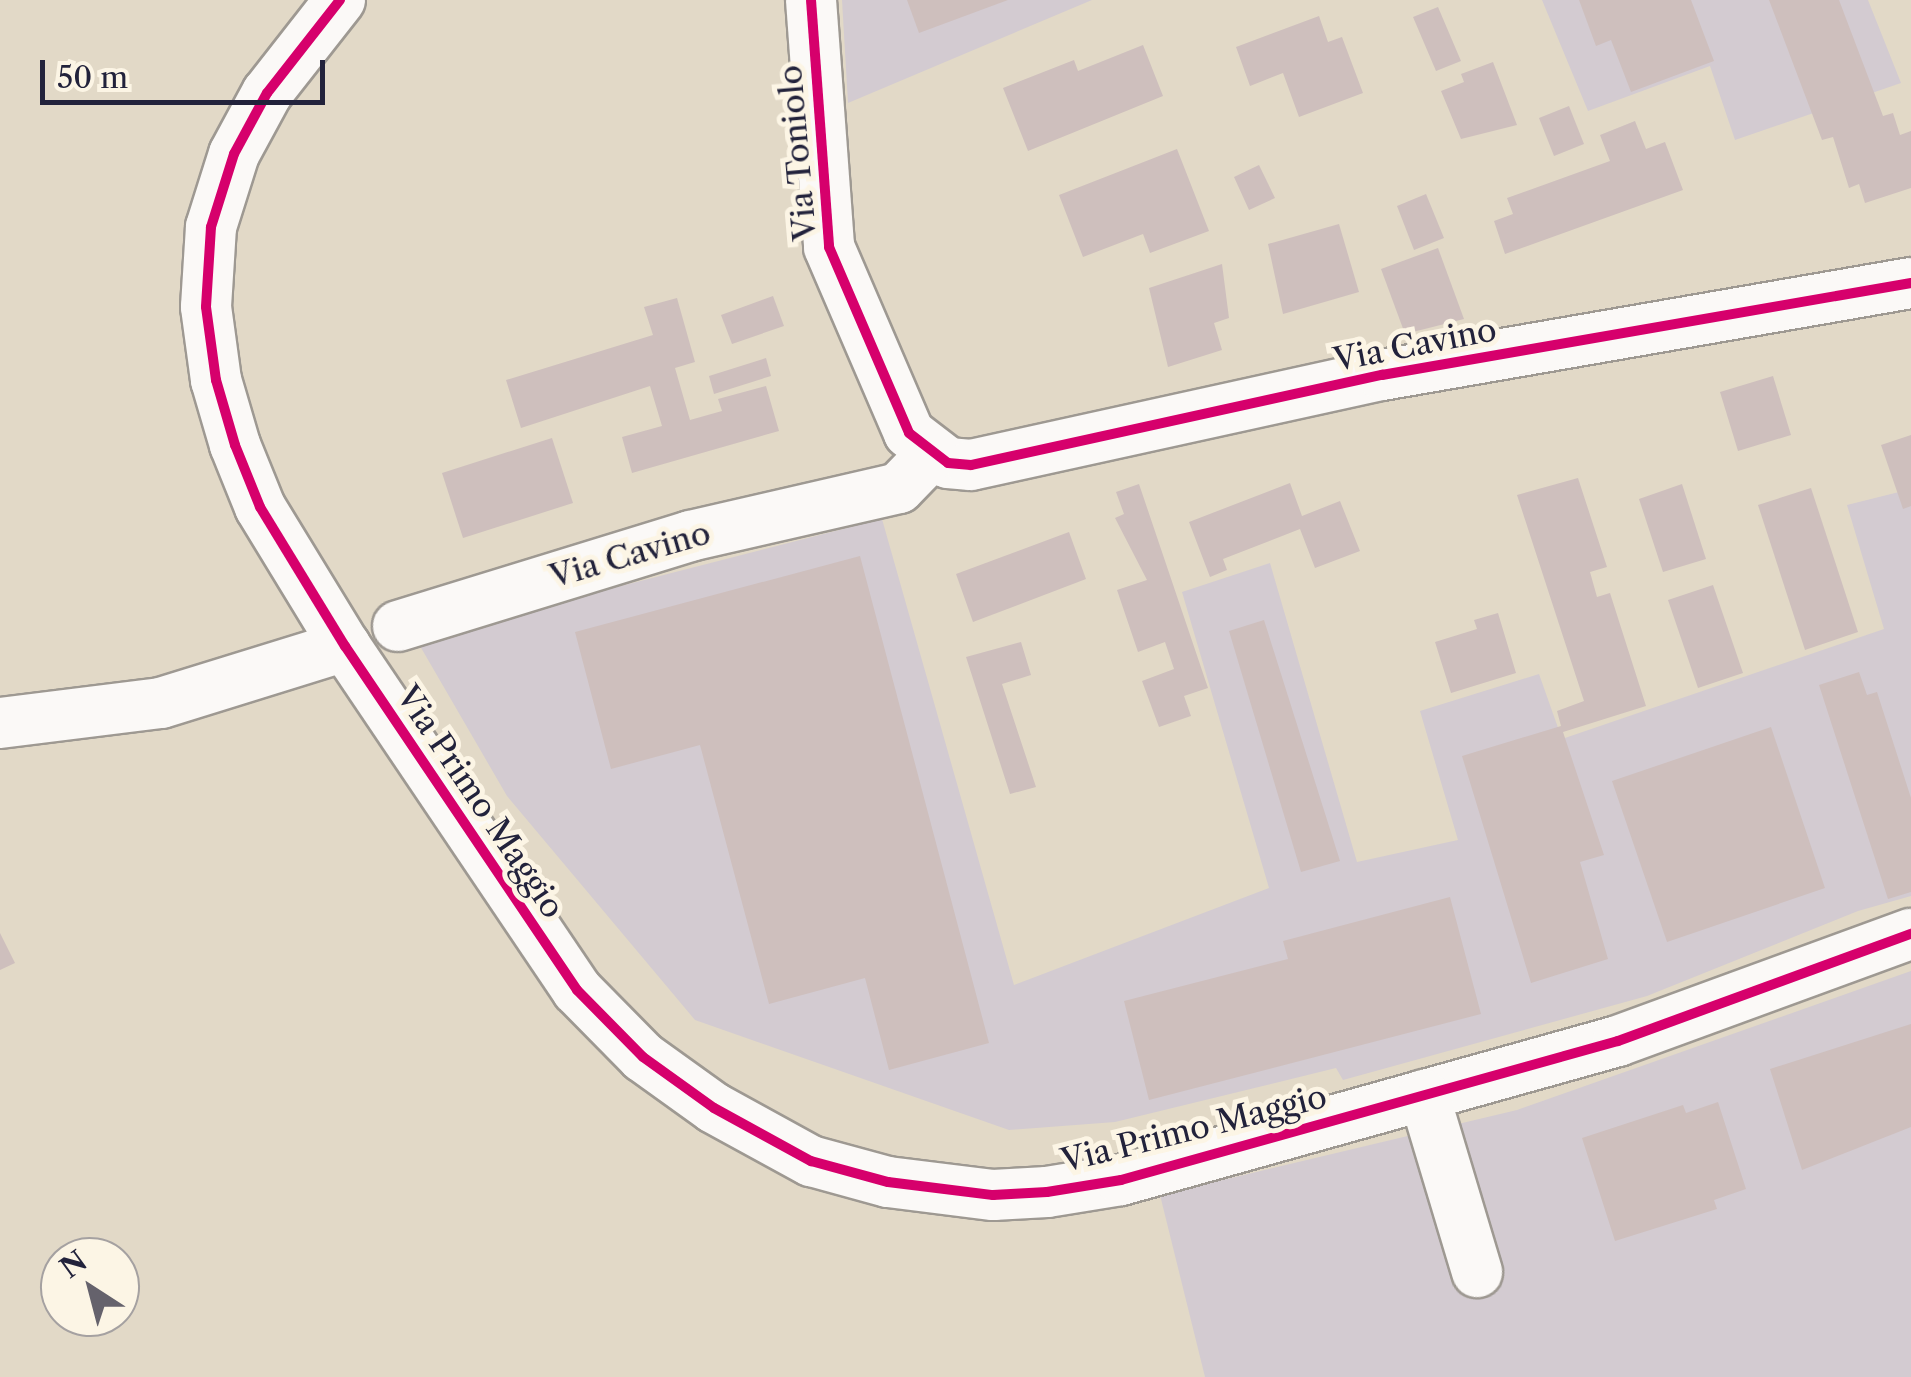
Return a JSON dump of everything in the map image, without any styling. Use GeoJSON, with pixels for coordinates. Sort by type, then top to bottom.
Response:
{"type":"FeatureCollection","features":[{"type":"Feature","properties":{"kind":"street","name":"Via Primo Maggio"},"geometry":{"type":"LineString","coordinates":[[340,0],[267,93],[234,154],[212,226],[206,307],[216,380],[235,445],[260,507],[345,646],[577,990],[644,1057],[714,1108],[811,1161],[993,1195],[1048,1192],[1120,1180],[1618,1040],[1911,934]]}},
{"type":"Feature","properties":{"kind":"street","name":"Via Toniolo"},"geometry":{"type":"LineString","coordinates":[[811,0],[829,247],[909,433],[932,454]]}},
{"type":"Feature","properties":{"kind":"street","name":"Via Cavino"},"geometry":{"type":"LineString","coordinates":[[398,626],[690,536],[898,488],[932,454],[971,465],[1382,375],[1911,283]]}},
{"type":"Feature","properties":{"kind":"street"},"geometry":{"type":"LineString","coordinates":[[0,723],[161,703],[345,646]]}},
{"type":"Feature","properties":{"kind":"street"},"geometry":{"type":"LineString","coordinates":[[1424,1095],[1476,1272]]}},
{"type":"Feature","properties":{"kind":"shaded area"},"geometry":{"type":"Polygon","coordinates":[[[842,0],[1092,0],[848,103],[842,0]]]}},
{"type":"Feature","properties":{"kind":"shaded area"},"geometry":{"type":"Polygon","coordinates":[[[1542,0],[1868,0],[1901,83],[1735,140],[1710,66],[1588,111],[1542,0]]]}},
{"type":"Feature","properties":{"kind":"shaded area"},"geometry":{"type":"Polygon","coordinates":[[[1911,489],[1911,896],[1858,911],[1647,996],[1343,1080],[1336,1068],[1115,1122],[1009,1130],[695,1020],[507,796],[420,646],[449,630],[882,519],[1014,985],[1269,888],[1182,592],[1270,563],[1357,862],[1458,840],[1420,711],[1539,674],[1562,739],[1884,629],[1847,505],[1911,489]]]}},
{"type":"Feature","properties":{"kind":"shaded area"},"geometry":{"type":"Polygon","coordinates":[[[1911,971],[1911,1377],[1205,1377],[1160,1195],[1517,1110],[1911,971]]]}},
{"type":"Feature","properties":{"kind":"building"},"geometry":{"type":"Polygon","coordinates":[[[907,0],[1008,0],[919,33],[907,0]]]}},
{"type":"Feature","properties":{"kind":"building"},"geometry":{"type":"Polygon","coordinates":[[[1579,0],[1691,0],[1714,61],[1631,92],[1611,40],[1596,46],[1579,0]]]}},
{"type":"Feature","properties":{"kind":"building"},"geometry":{"type":"Polygon","coordinates":[[[1769,0],[1839,0],[1883,116],[1893,113],[1900,135],[1911,131],[1911,188],[1865,203],[1859,184],[1849,188],[1833,137],[1822,140],[1769,0]]]}},
{"type":"Feature","properties":{"kind":"building"},"geometry":{"type":"Polygon","coordinates":[[[1438,7],[1461,61],[1436,71],[1413,17],[1438,7]]]}},
{"type":"Feature","properties":{"kind":"building"},"geometry":{"type":"Polygon","coordinates":[[[1319,16],[1328,42],[1342,37],[1363,93],[1299,117],[1283,73],[1250,86],[1236,47],[1319,16]]]}},
{"type":"Feature","properties":{"kind":"building"},"geometry":{"type":"Polygon","coordinates":[[[1143,45],[1163,96],[1028,151],[1003,88],[1074,60],[1078,71],[1143,45]]]}},
{"type":"Feature","properties":{"kind":"building"},"geometry":{"type":"Polygon","coordinates":[[[1493,62],[1517,125],[1461,139],[1441,91],[1464,82],[1461,74],[1493,62]]]}},
{"type":"Feature","properties":{"kind":"building"},"geometry":{"type":"Polygon","coordinates":[[[1569,106],[1584,144],[1554,156],[1539,118],[1569,106]]]}},
{"type":"Feature","properties":{"kind":"building"},"geometry":{"type":"Polygon","coordinates":[[[1635,121],[1646,149],[1665,142],[1683,190],[1505,254],[1494,221],[1513,214],[1507,198],[1610,161],[1600,135],[1635,121]]]}},
{"type":"Feature","properties":{"kind":"building"},"geometry":{"type":"Polygon","coordinates":[[[1177,149],[1209,231],[1150,253],[1143,234],[1083,257],[1059,195],[1177,149]]]}},
{"type":"Feature","properties":{"kind":"building"},"geometry":{"type":"Polygon","coordinates":[[[1259,165],[1275,198],[1249,210],[1234,177],[1259,165]]]}},
{"type":"Feature","properties":{"kind":"building"},"geometry":{"type":"Polygon","coordinates":[[[1426,194],[1444,238],[1414,250],[1397,206],[1426,194]]]}},
{"type":"Feature","properties":{"kind":"building"},"geometry":{"type":"Polygon","coordinates":[[[1339,224],[1359,292],[1283,314],[1268,244],[1339,224]]]}},
{"type":"Feature","properties":{"kind":"building"},"geometry":{"type":"Polygon","coordinates":[[[1438,248],[1464,319],[1405,334],[1381,269],[1438,248]]]}},
{"type":"Feature","properties":{"kind":"building"},"geometry":{"type":"Polygon","coordinates":[[[1222,264],[1229,318],[1214,323],[1222,350],[1168,367],[1149,288],[1222,264]]]}},
{"type":"Feature","properties":{"kind":"building"},"geometry":{"type":"Polygon","coordinates":[[[773,296],[784,326],[732,344],[721,315],[773,296]]]}},
{"type":"Feature","properties":{"kind":"building"},"geometry":{"type":"Polygon","coordinates":[[[677,298],[695,362],[675,368],[690,420],[722,411],[718,399],[766,386],[779,431],[632,473],[622,437],[662,426],[650,386],[521,428],[506,380],[653,335],[644,307],[677,298]]]}},
{"type":"Feature","properties":{"kind":"building"},"geometry":{"type":"Polygon","coordinates":[[[766,358],[771,376],[714,394],[709,376],[766,358]]]}},
{"type":"Feature","properties":{"kind":"building"},"geometry":{"type":"Polygon","coordinates":[[[1773,376],[1791,435],[1738,451],[1720,392],[1773,376]]]}},
{"type":"Feature","properties":{"kind":"building"},"geometry":{"type":"Polygon","coordinates":[[[1911,435],[1911,506],[1903,509],[1881,445],[1911,435]]]}},
{"type":"Feature","properties":{"kind":"building"},"geometry":{"type":"Polygon","coordinates":[[[552,438],[573,503],[463,538],[442,473],[552,438]]]}},
{"type":"Feature","properties":{"kind":"building"},"geometry":{"type":"Polygon","coordinates":[[[1578,478],[1607,567],[1590,572],[1597,597],[1610,593],[1646,706],[1563,732],[1604,855],[1580,862],[1608,959],[1531,983],[1462,756],[1561,726],[1557,711],[1584,701],[1517,495],[1578,478]]]}},
{"type":"Feature","properties":{"kind":"building"},"geometry":{"type":"Polygon","coordinates":[[[1290,483],[1302,516],[1340,501],[1360,551],[1315,568],[1300,529],[1223,559],[1227,570],[1210,577],[1189,522],[1290,483]]]}},
{"type":"Feature","properties":{"kind":"building"},"geometry":{"type":"Polygon","coordinates":[[[1139,484],[1208,688],[1184,696],[1191,716],[1159,727],[1142,681],[1174,669],[1165,642],[1138,652],[1117,590],[1147,580],[1115,518],[1124,514],[1116,492],[1139,484]]]}},
{"type":"Feature","properties":{"kind":"building"},"geometry":{"type":"Polygon","coordinates":[[[1682,484],[1706,559],[1663,572],[1639,499],[1682,484]]]}},
{"type":"Feature","properties":{"kind":"building"},"geometry":{"type":"Polygon","coordinates":[[[1811,488],[1858,632],[1805,650],[1758,505],[1811,488]]]}},
{"type":"Feature","properties":{"kind":"building"},"geometry":{"type":"Polygon","coordinates":[[[1069,532],[1086,579],[973,622],[956,574],[1069,532]]]}},
{"type":"Feature","properties":{"kind":"building"},"geometry":{"type":"Polygon","coordinates":[[[860,556],[989,1043],[889,1070],[865,978],[769,1004],[700,745],[611,769],[575,632],[860,556]]]}},
{"type":"Feature","properties":{"kind":"building"},"geometry":{"type":"Polygon","coordinates":[[[1713,585],[1743,673],[1698,688],[1668,600],[1713,585]]]}},
{"type":"Feature","properties":{"kind":"building"},"geometry":{"type":"Polygon","coordinates":[[[1498,613],[1516,673],[1451,693],[1435,642],[1477,629],[1474,620],[1498,613]]]}},
{"type":"Feature","properties":{"kind":"building"},"geometry":{"type":"Polygon","coordinates":[[[1264,620],[1340,861],[1301,872],[1229,631],[1264,620]]]}},
{"type":"Feature","properties":{"kind":"building"},"geometry":{"type":"Polygon","coordinates":[[[1021,642],[1031,675],[1002,684],[1036,787],[1010,794],[966,657],[1021,642]]]}},
{"type":"Feature","properties":{"kind":"building"},"geometry":{"type":"Polygon","coordinates":[[[1859,672],[1867,695],[1877,692],[1911,798],[1911,892],[1888,899],[1819,685],[1859,672]]]}},
{"type":"Feature","properties":{"kind":"building"},"geometry":{"type":"Polygon","coordinates":[[[1771,727],[1825,888],[1667,942],[1612,781],[1771,727]]]}},
{"type":"Feature","properties":{"kind":"building"},"geometry":{"type":"Polygon","coordinates":[[[1450,897],[1481,1014],[1149,1100],[1124,1001],[1288,959],[1283,941],[1450,897]]]}},
{"type":"Feature","properties":{"kind":"building"},"geometry":{"type":"Polygon","coordinates":[[[0,933],[15,963],[0,970],[0,933]]]}},
{"type":"Feature","properties":{"kind":"building"},"geometry":{"type":"Polygon","coordinates":[[[1911,1024],[1911,1127],[1802,1170],[1770,1069],[1911,1024]]]}},
{"type":"Feature","properties":{"kind":"building"},"geometry":{"type":"Polygon","coordinates":[[[1718,1102],[1746,1189],[1714,1200],[1717,1209],[1615,1241],[1582,1138],[1683,1105],[1686,1113],[1718,1102]]]}},
{"type":"Feature","properties":{"kind":"cycle path"},"geometry":{"type":"LineString","coordinates":[[340,0],[267,93],[234,154],[211,227],[206,307],[216,380],[235,445],[260,507],[345,646],[577,990],[643,1057],[714,1108],[811,1161],[888,1182],[993,1195],[1047,1192],[1121,1180],[1618,1041],[1911,934]]}},
{"type":"Feature","properties":{"kind":"cycle path"},"geometry":{"type":"LineString","coordinates":[[811,0],[829,247],[909,433],[948,463],[971,465],[1382,375],[1911,283]]}}]}
